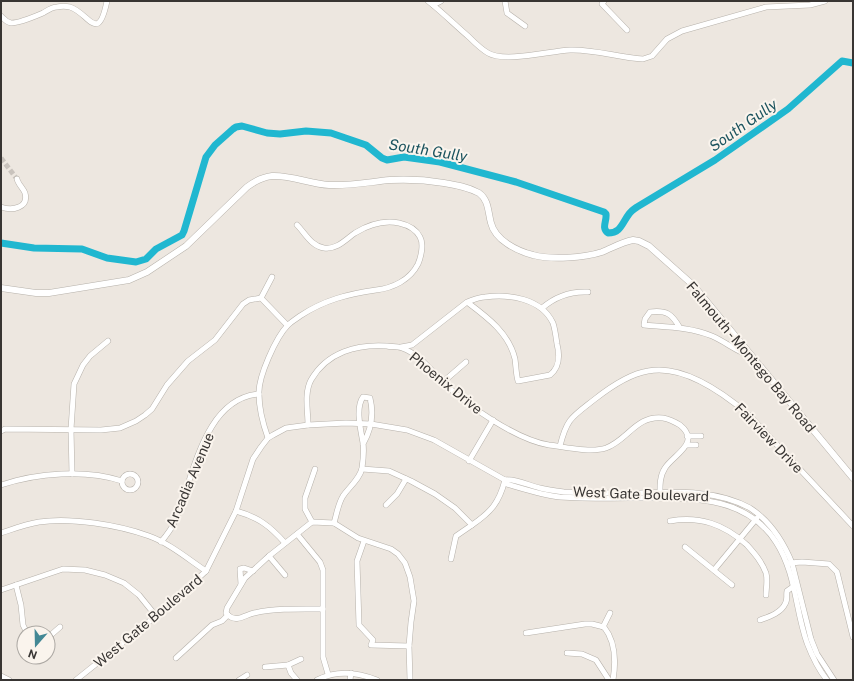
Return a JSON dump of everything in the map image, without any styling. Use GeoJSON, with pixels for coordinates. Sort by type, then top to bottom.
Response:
{"type":"FeatureCollection","features":[{"type":"Feature","properties":{"kind":"main road","name":"Falmouth - Montego Bay Road"},"geometry":{"type":"LineString","coordinates":[[1,288],[36,293],[49,293],[129,280],[147,272],[186,246],[247,187],[259,179],[273,176],[288,177],[317,184],[350,186],[409,179],[466,187],[480,194],[487,204],[491,224],[499,237],[518,250],[532,255],[552,257],[590,255],[628,241],[639,241],[644,243],[693,285],[853,478]]}},
{"type":"Feature","properties":{"kind":"street"},"geometry":{"type":"LineString","coordinates":[[1,16],[6,21],[11,23],[39,15],[55,7],[68,6],[74,9],[88,22],[97,24],[100,22],[104,13],[107,1]]}},
{"type":"Feature","properties":{"kind":"street"},"geometry":{"type":"LineString","coordinates":[[428,1],[474,42],[494,56],[502,57],[532,55],[568,50],[582,50],[643,59],[652,56],[667,39],[682,31],[766,7],[810,5],[825,1]]}},
{"type":"Feature","properties":{"kind":"street"},"geometry":{"type":"LineString","coordinates":[[433,5],[441,1]]}},
{"type":"Feature","properties":{"kind":"street"},"geometry":{"type":"LineString","coordinates":[[505,1],[507,13],[525,26]]}},
{"type":"Feature","properties":{"kind":"street"},"geometry":{"type":"LineString","coordinates":[[604,1],[602,4],[605,8],[627,30]]}},
{"type":"Feature","properties":{"kind":"street"},"geometry":{"type":"LineString","coordinates":[[1,207],[12,209],[23,205],[26,200],[24,191],[17,179]]}},
{"type":"Feature","properties":{"kind":"street"},"geometry":{"type":"LineString","coordinates":[[268,438],[263,423],[259,394],[260,382],[270,352],[287,325],[306,312],[328,300],[346,295],[382,289],[398,284],[409,276],[418,264],[422,252],[421,239],[414,229],[405,224],[391,222],[377,223],[356,232],[340,245],[324,248],[312,242],[297,225]]}},
{"type":"Feature","properties":{"kind":"street"},"geometry":{"type":"LineString","coordinates":[[261,298],[272,277]]}},
{"type":"Feature","properties":{"kind":"street"},"geometry":{"type":"LineString","coordinates":[[542,308],[558,296],[568,293],[588,292]]}},
{"type":"Feature","properties":{"kind":"street"},"geometry":{"type":"LineString","coordinates":[[401,347],[412,345],[467,302],[484,297],[508,296],[527,300],[542,308],[553,323],[560,354],[554,372],[550,375],[519,381],[517,380],[514,358],[505,337],[492,322],[467,302]]}},
{"type":"Feature","properties":{"kind":"street"},"geometry":{"type":"LineString","coordinates":[[261,298],[287,325]]}},
{"type":"Feature","properties":{"kind":"street"},"geometry":{"type":"LineString","coordinates":[[1,430],[101,430],[120,428],[145,415],[152,409],[173,377],[188,361],[215,340],[243,304],[249,300],[261,298]]}},
{"type":"Feature","properties":{"kind":"street"},"geometry":{"type":"LineString","coordinates":[[680,328],[674,318],[664,312],[650,312],[645,319],[644,325],[680,328],[713,336],[743,354],[751,356]]}},
{"type":"Feature","properties":{"kind":"street"},"geometry":{"type":"LineString","coordinates":[[72,474],[71,429],[74,384],[83,364],[108,341]]}},
{"type":"Feature","properties":{"kind":"street","name":"Phoenix Drive"},"geometry":{"type":"LineString","coordinates":[[308,425],[307,392],[311,380],[326,361],[340,353],[356,347],[372,345],[401,347],[420,359],[465,402],[493,420],[531,440],[541,443],[595,450],[606,448],[645,420],[657,417],[668,419],[680,426],[687,436]]}},
{"type":"Feature","properties":{"kind":"street"},"geometry":{"type":"LineString","coordinates":[[443,382],[466,362]]}},
{"type":"Feature","properties":{"kind":"street","name":"Fairview Drive"},"geometry":{"type":"LineString","coordinates":[[560,446],[564,431],[570,419],[600,395],[637,374],[658,370],[675,372],[694,378],[714,389],[730,399],[748,414],[853,526]]}},
{"type":"Feature","properties":{"kind":"street","name":"Arcadia Avenue"},"geometry":{"type":"LineString","coordinates":[[161,542],[173,526],[195,462],[217,420],[227,408],[238,400],[251,394],[259,394]]}},
{"type":"Feature","properties":{"kind":"street"},"geometry":{"type":"LineString","coordinates":[[334,523],[339,504],[344,495],[356,481],[362,469],[363,444],[359,424],[360,402],[363,397],[368,397],[370,398],[371,403],[371,424],[369,433],[363,444]]}},
{"type":"Feature","properties":{"kind":"street"},"geometry":{"type":"LineString","coordinates":[[469,461],[493,420]]}},
{"type":"Feature","properties":{"kind":"street","name":"West Gate Boulevard"},"geometry":{"type":"LineString","coordinates":[[76,680],[156,616],[206,571],[213,560],[236,511],[260,446],[268,438],[286,428],[308,425],[371,424],[407,430],[434,440],[505,480],[509,484],[539,493],[561,497],[660,495],[689,498],[720,503],[757,518],[776,541],[790,563],[816,654],[834,680]]}},
{"type":"Feature","properties":{"kind":"street"},"geometry":{"type":"LineString","coordinates":[[660,495],[662,475],[666,467],[684,450],[687,445],[687,436],[701,436]]}},
{"type":"Feature","properties":{"kind":"street"},"geometry":{"type":"LineString","coordinates":[[687,445],[696,445]]}},
{"type":"Feature","properties":{"kind":"street"},"geometry":{"type":"LineString","coordinates":[[312,522],[305,509],[305,498],[315,469]]}},
{"type":"Feature","properties":{"kind":"street"},"geometry":{"type":"LineString","coordinates":[[362,469],[389,471],[406,479],[435,494],[455,508],[472,525]]}},
{"type":"Feature","properties":{"kind":"street"},"geometry":{"type":"LineString","coordinates":[[1,485],[40,475],[72,474],[109,477],[122,481]]}},
{"type":"Feature","properties":{"kind":"street"},"geometry":{"type":"LineString","coordinates":[[386,505],[397,494],[406,479]]}},
{"type":"Feature","properties":{"kind":"street"},"geometry":{"type":"LineString","coordinates":[[452,559],[456,536],[486,516],[500,496],[505,480]]}},
{"type":"Feature","properties":{"kind":"street"},"geometry":{"type":"LineString","coordinates":[[236,511],[250,515],[264,522],[285,543]]}},
{"type":"Feature","properties":{"kind":"street"},"geometry":{"type":"LineString","coordinates":[[714,570],[757,518]]}},
{"type":"Feature","properties":{"kind":"street"},"geometry":{"type":"LineString","coordinates":[[670,521],[694,519],[708,522],[730,531],[740,538],[757,556],[766,575],[766,595]]}},
{"type":"Feature","properties":{"kind":"street"},"geometry":{"type":"LineString","coordinates":[[1,533],[40,522],[67,521],[103,524],[150,536],[177,551],[206,571]]}},
{"type":"Feature","properties":{"kind":"street"},"geometry":{"type":"LineString","coordinates":[[323,609],[287,609],[254,613],[236,619],[230,618],[226,613],[227,608],[241,584],[252,571],[269,556],[312,522],[334,523],[364,541],[391,549],[398,554],[405,563],[410,577],[414,601],[409,646],[410,680]]}},
{"type":"Feature","properties":{"kind":"street"},"geometry":{"type":"LineString","coordinates":[[297,534],[320,562],[323,570],[323,657],[328,674]]}},
{"type":"Feature","properties":{"kind":"street"},"geometry":{"type":"LineString","coordinates":[[364,541],[357,561],[359,625],[373,640],[370,645],[409,646]]}},
{"type":"Feature","properties":{"kind":"street"},"geometry":{"type":"LineString","coordinates":[[685,547],[732,585]]}},
{"type":"Feature","properties":{"kind":"street"},"geometry":{"type":"LineString","coordinates":[[269,556],[285,575]]}},
{"type":"Feature","properties":{"kind":"street"},"geometry":{"type":"LineString","coordinates":[[790,563],[828,564],[837,572],[852,627],[853,637]]}},
{"type":"Feature","properties":{"kind":"street","name":"West Gate Boulevard"},"geometry":{"type":"LineString","coordinates":[[790,563],[806,641],[820,670],[827,680]]}},
{"type":"Feature","properties":{"kind":"street"},"geometry":{"type":"LineString","coordinates":[[241,584],[240,569],[244,568],[252,571]]}},
{"type":"Feature","properties":{"kind":"street"},"geometry":{"type":"LineString","coordinates":[[1,590],[63,569],[86,570],[105,575],[124,583],[139,595],[156,616]]}},
{"type":"Feature","properties":{"kind":"street"},"geometry":{"type":"LineString","coordinates":[[16,585],[21,605],[23,625]]}},
{"type":"Feature","properties":{"kind":"street"},"geometry":{"type":"LineString","coordinates":[[760,620],[774,614],[784,606],[786,603],[787,591],[794,586]]}},
{"type":"Feature","properties":{"kind":"street"},"geometry":{"type":"LineString","coordinates":[[603,627],[610,613]]}},
{"type":"Feature","properties":{"kind":"street"},"geometry":{"type":"LineString","coordinates":[[176,658],[212,625],[222,621],[228,616]]}},
{"type":"Feature","properties":{"kind":"street"},"geometry":{"type":"LineString","coordinates":[[526,633],[585,624],[603,627],[607,631],[612,642],[615,662],[613,680]]}},
{"type":"Feature","properties":{"kind":"street"},"geometry":{"type":"LineString","coordinates":[[56,630],[60,627]]}},
{"type":"Feature","properties":{"kind":"street"},"geometry":{"type":"LineString","coordinates":[[567,653],[582,654],[596,660],[609,680]]}},
{"type":"Feature","properties":{"kind":"street"},"geometry":{"type":"LineString","coordinates":[[265,667],[288,665],[301,659]]}},
{"type":"Feature","properties":{"kind":"street"},"geometry":{"type":"LineString","coordinates":[[288,665],[291,673],[297,680]]}},
{"type":"Feature","properties":{"kind":"street"},"geometry":{"type":"LineString","coordinates":[[350,680],[351,673]]}},
{"type":"Feature","properties":{"kind":"street"},"geometry":{"type":"LineString","coordinates":[[317,680],[328,674],[351,673],[377,680]]}},
{"type":"Feature","properties":{"kind":"street"},"geometry":{"type":"LineString","coordinates":[[239,680],[247,675]]}},
{"type":"Feature","properties":{"kind":"street"},"geometry":{"type":"LineString","coordinates":[[1,676],[9,680]]}},
{"type":"Feature","properties":{"kind":"waterway","name":"South Gully"},"geometry":{"type":"LineString","coordinates":[[1,243],[34,248],[82,249],[107,258],[136,262],[146,259],[156,249],[182,235],[206,157],[215,145],[233,129],[242,126],[267,133],[280,134],[306,131],[331,133],[366,145],[382,158],[387,160],[404,157],[440,162],[516,182],[604,212],[606,214],[605,229],[608,233],[612,233],[621,227],[630,213],[635,209],[715,160],[788,109],[842,61],[853,63]]}},
{"type":"Feature","properties":{"kind":"tunnel"},"geometry":{"type":"LineString","coordinates":[[1,158],[17,179]]}}]}
